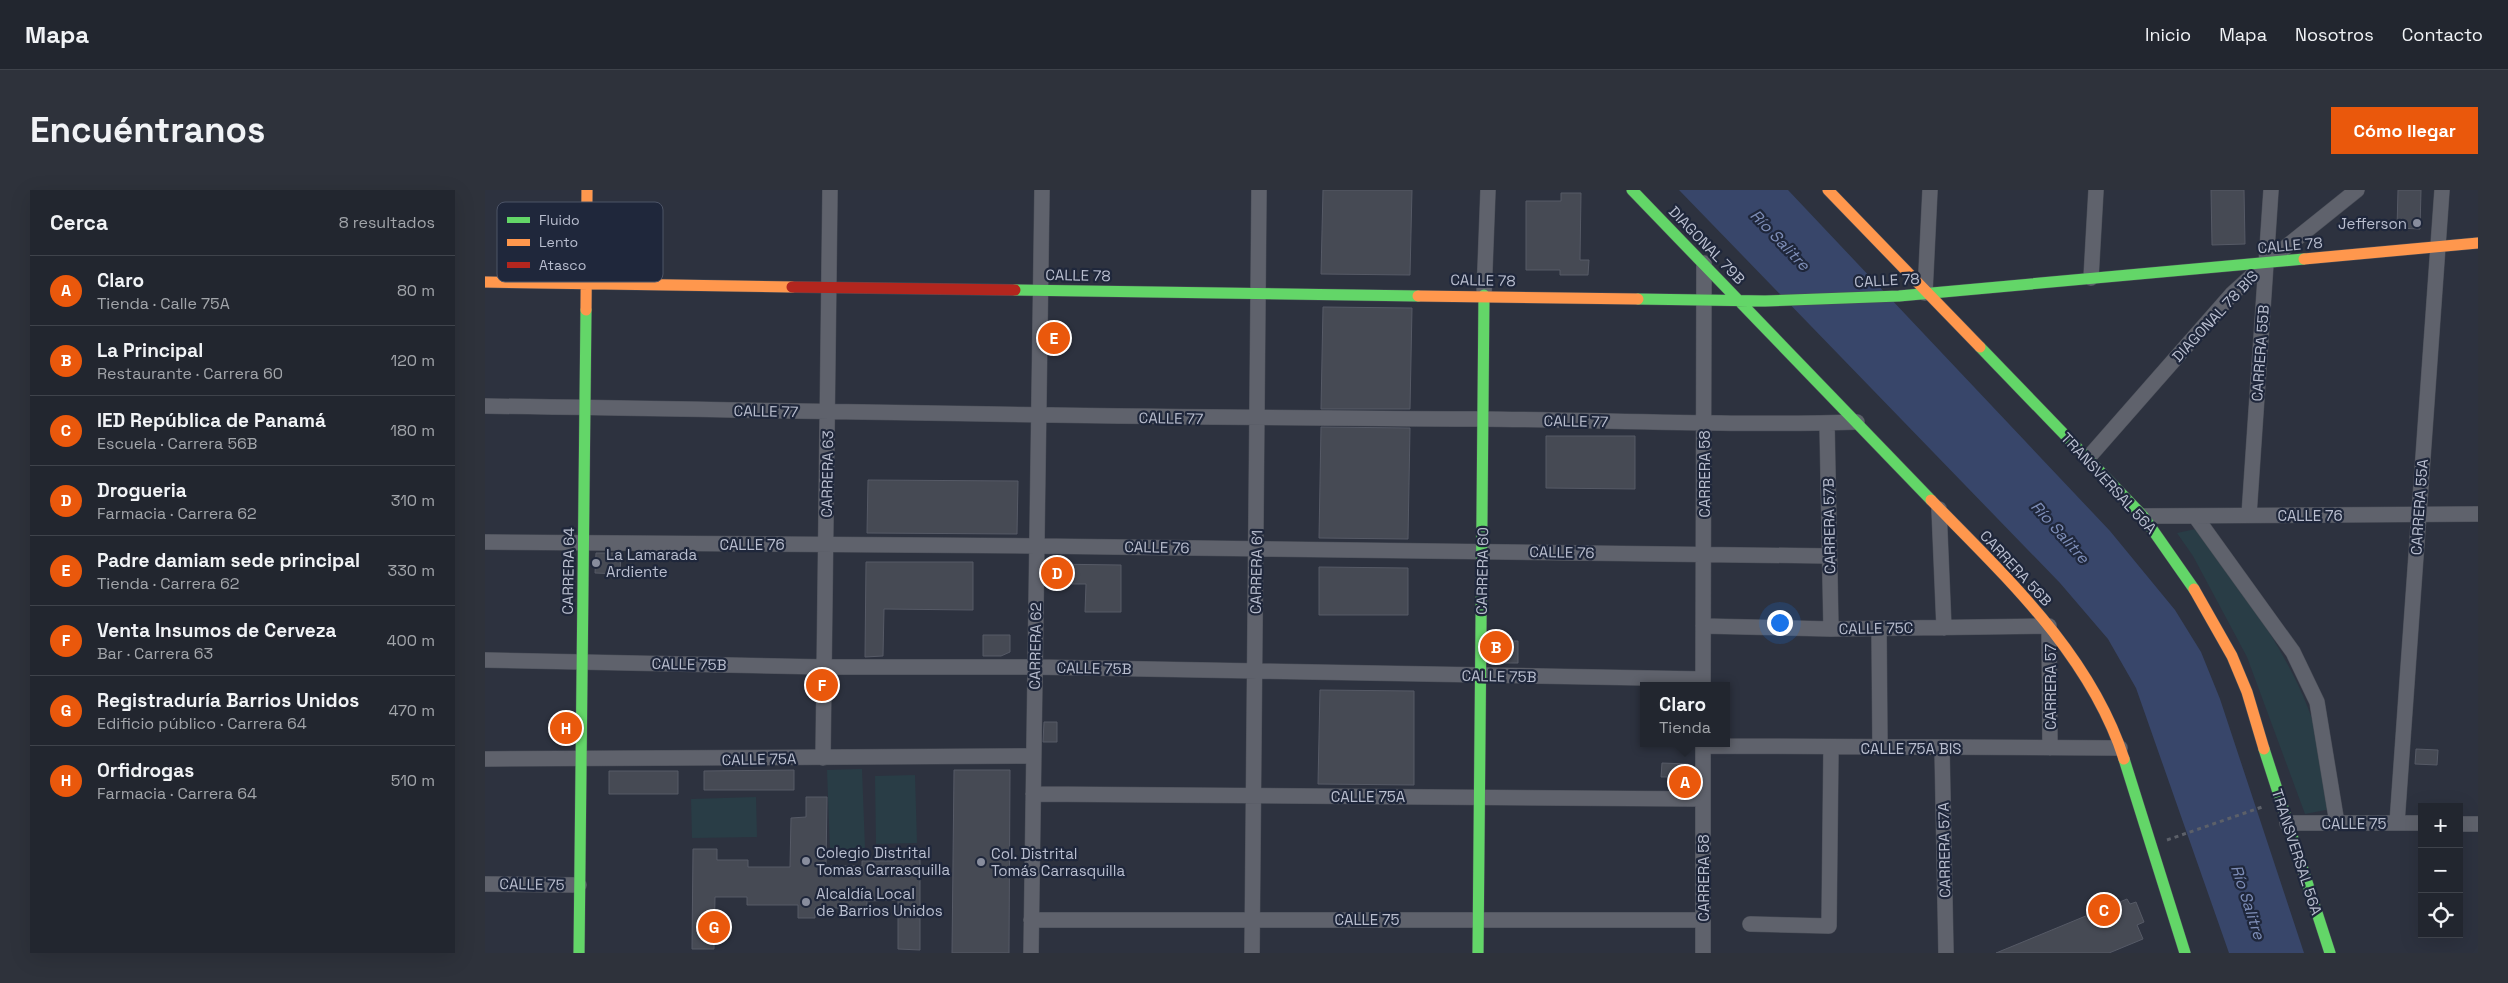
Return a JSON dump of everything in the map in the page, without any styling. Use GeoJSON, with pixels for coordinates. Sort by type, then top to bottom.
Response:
{"type":"FeatureCollection","features":[{"type":"Feature","properties":{"kind":"street","name":"CARRERA 63"},"geometry":{"type":"LineString","coordinates":[[823,758],[830,190]]}},
{"type":"Feature","properties":{"kind":"street","name":"CARRERA 62"},"geometry":{"type":"LineString","coordinates":[[1031,953],[1041,190]]}},
{"type":"Feature","properties":{"kind":"street","name":"CARRERA 61"},"geometry":{"type":"LineString","coordinates":[[1252,953],[1259,190]]}},
{"type":"Feature","properties":{"kind":"street","name":"CARRERA 60"},"geometry":{"type":"LineString","coordinates":[[1478,953],[1484,295],[1488,190]]}},
{"type":"Feature","properties":{"kind":"street","name":"DIAGONAL 79B"},"geometry":{"type":"LineString","coordinates":[[1632,190],[1739,300]]}},
{"type":"Feature","properties":{"kind":"street","name":"TRANSVERSAL 56A"},"geometry":{"type":"LineString","coordinates":[[1828,190],[1925,293],[2143,516],[2192,585],[2232,656],[2247,692],[2287,823],[2330,953]]}},
{"type":"Feature","properties":{"kind":"street"},"geometry":{"type":"LineString","coordinates":[[1925,293],[1930,190]]}},
{"type":"Feature","properties":{"kind":"street"},"geometry":{"type":"LineString","coordinates":[[2091,278],[2096,190]]}},
{"type":"Feature","properties":{"kind":"street","name":"CARRERA 55B"},"geometry":{"type":"LineString","coordinates":[[2249,515],[2271,190]]}},
{"type":"Feature","properties":{"kind":"street","name":"DIAGONAL 78 BIS"},"geometry":{"type":"LineString","coordinates":[[2087,458],[2220,306],[2266,262],[2357,190]]}},
{"type":"Feature","properties":{"kind":"street","name":"CARRERA 55A"},"geometry":{"type":"LineString","coordinates":[[2397,823],[2442,190]]}},
{"type":"Feature","properties":{"kind":"street","name":"CALLE 78"},"geometry":{"type":"LineString","coordinates":[[485,282],[1484,295],[1765,301],[1899,296],[2478,243]]}},
{"type":"Feature","properties":{"kind":"street","name":"CARRERA 58"},"geometry":{"type":"LineString","coordinates":[[1703,682],[1704,263]]}},
{"type":"Feature","properties":{"kind":"street","name":"CARRERA 64"},"geometry":{"type":"LineString","coordinates":[[579,953],[586,283]]}},
{"type":"Feature","properties":{"kind":"street","name":"CARRERA 56B"},"geometry":{"type":"LineString","coordinates":[[1739,300],[2003,574],[2049,626],[2092,686],[2120,748],[2173,918]]}},
{"type":"Feature","properties":{"kind":"street","name":"CALLE 77"},"geometry":{"type":"LineString","coordinates":[[485,406],[1257,419],[1483,419],[1704,424],[1857,422]]}},
{"type":"Feature","properties":{"kind":"street","name":"CARRERA 57B"},"geometry":{"type":"LineString","coordinates":[[1827,422],[1831,629]]}},
{"type":"Feature","properties":{"kind":"street"},"geometry":{"type":"LineString","coordinates":[[1939,509],[1944,628]]}},
{"type":"Feature","properties":{"kind":"street","name":"CALLE 76"},"geometry":{"type":"LineString","coordinates":[[2143,516],[2478,514]]}},
{"type":"Feature","properties":{"kind":"street"},"geometry":{"type":"LineString","coordinates":[[2195,516],[2293,652],[2317,702],[2337,823]]}},
{"type":"Feature","properties":{"kind":"street","name":"CALLE 76"},"geometry":{"type":"LineString","coordinates":[[485,542],[1482,550],[1829,556]]}},
{"type":"Feature","properties":{"kind":"street","name":"CALLE 75C"},"geometry":{"type":"LineString","coordinates":[[1703,626],[1831,629],[2049,626]]}},
{"type":"Feature","properties":{"kind":"street","name":"CARRERA 57"},"geometry":{"type":"LineString","coordinates":[[2049,626],[2050,748]]}},
{"type":"Feature","properties":{"kind":"street"},"geometry":{"type":"LineString","coordinates":[[1879,628],[1879,748]]}},
{"type":"Feature","properties":{"kind":"street","name":"CALLE 75B"},"geometry":{"type":"LineString","coordinates":[[485,660],[824,667],[1035,667],[1255,671],[1671,682]]}},
{"type":"Feature","properties":{"kind":"street","name":"CALLE 75A BIS"},"geometry":{"type":"LineString","coordinates":[[1730,745],[1879,748],[2120,748]]}},
{"type":"Feature","properties":{"kind":"street","name":"CARRERA 58"},"geometry":{"type":"LineString","coordinates":[[1703,747],[1703,953]]}},
{"type":"Feature","properties":{"kind":"street"},"geometry":{"type":"LineString","coordinates":[[1750,924],[1829,926],[1831,747]]}},
{"type":"Feature","properties":{"kind":"street","name":"CARRERA 57A"},"geometry":{"type":"LineString","coordinates":[[1942,748],[1946,953]]}},
{"type":"Feature","properties":{"kind":"street","name":"CALLE 75A"},"geometry":{"type":"LineString","coordinates":[[485,759],[581,760],[1033,756]]}},
{"type":"Feature","properties":{"kind":"street","name":"CALLE 75A"},"geometry":{"type":"LineString","coordinates":[[1033,794],[1703,799]]}},
{"type":"Feature","properties":{"kind":"street","name":"CALLE 75"},"geometry":{"type":"LineString","coordinates":[[2287,823],[2418,824]]}},
{"type":"Feature","properties":{"kind":"street"},"geometry":{"type":"LineString","coordinates":[[2463,824],[2478,824]]}},
{"type":"Feature","properties":{"kind":"street","name":"CALLE 75"},"geometry":{"type":"LineString","coordinates":[[485,884],[579,885]]}},
{"type":"Feature","properties":{"kind":"street","name":"CALLE 75"},"geometry":{"type":"LineString","coordinates":[[1031,920],[1478,918],[1703,920]]}},
{"type":"Feature","properties":{"kind":"street"},"geometry":{"type":"LineString","coordinates":[[2173,918],[2177,953]]}},
{"type":"Feature","properties":{"kind":"street"},"geometry":{"type":"LineString","coordinates":[[2173,918],[2185,953]]}},
{"type":"Feature","properties":{"kind":"path"},"geometry":{"type":"LineString","coordinates":[[2161,842],[2259,808]]}},
{"type":"Feature","properties":{"kind":"shaded area"},"geometry":{"type":"Polygon","coordinates":[[[2200,528],[2259,616],[2298,685],[2313,720],[2320,745],[2331,809],[2305,814],[2247,657],[2193,556],[2177,533],[2200,528]]]}},
{"type":"Feature","properties":{"kind":"shaded area"},"geometry":{"type":"Polygon","coordinates":[[[862,769],[865,848],[830,850],[827,770],[862,769]]]}},
{"type":"Feature","properties":{"kind":"shaded area"},"geometry":{"type":"Polygon","coordinates":[[[915,775],[917,843],[876,844],[875,776],[915,775]]]}},
{"type":"Feature","properties":{"kind":"shaded area"},"geometry":{"type":"Polygon","coordinates":[[[756,797],[757,837],[692,838],[691,799],[756,797]]]}},
{"type":"Feature","properties":{"kind":"water","name":"Río Salitre"},"geometry":{"type":"Polygon","coordinates":[[[1679,190],[1788,190],[2110,531],[2175,610],[2201,652],[2220,699],[2304,953],[2229,953],[2136,688],[2108,639],[2060,583],[1679,190]]]}},
{"type":"Feature","properties":{"kind":"building"},"geometry":{"type":"Polygon","coordinates":[[[1323,190],[1412,190],[1410,275],[1321,274],[1323,190]]]}},
{"type":"Feature","properties":{"kind":"building"},"geometry":{"type":"Polygon","coordinates":[[[2211,190],[2244,190],[2245,244],[2212,245],[2211,190]]]}},
{"type":"Feature","properties":{"kind":"building"},"geometry":{"type":"Polygon","coordinates":[[[2398,190],[2421,190],[2420,229],[2397,228],[2398,190]]]}},
{"type":"Feature","properties":{"kind":"building"},"geometry":{"type":"Polygon","coordinates":[[[1561,193],[1581,193],[1580,260],[1589,260],[1588,275],[1560,275],[1560,270],[1526,270],[1526,201],[1561,201],[1561,193]]]}},
{"type":"Feature","properties":{"kind":"building"},"geometry":{"type":"Polygon","coordinates":[[[1323,307],[1412,308],[1410,409],[1321,409],[1323,307]]]}},
{"type":"Feature","properties":{"kind":"building"},"geometry":{"type":"Polygon","coordinates":[[[1321,427],[1410,428],[1408,539],[1319,538],[1321,427]]]}},
{"type":"Feature","properties":{"kind":"building"},"geometry":{"type":"Polygon","coordinates":[[[1546,436],[1635,436],[1635,489],[1546,488],[1546,436]]]}},
{"type":"Feature","properties":{"kind":"building"},"geometry":{"type":"Polygon","coordinates":[[[868,480],[1018,481],[1017,534],[867,533],[868,480]]]}},
{"type":"Feature","properties":{"kind":"building"},"geometry":{"type":"Polygon","coordinates":[[[596,553],[621,553],[620,574],[595,573],[596,553]]]}},
{"type":"Feature","properties":{"kind":"building"},"geometry":{"type":"Polygon","coordinates":[[[866,562],[973,562],[973,610],[884,609],[883,656],[865,657],[866,562]]]}},
{"type":"Feature","properties":{"kind":"building"},"geometry":{"type":"Polygon","coordinates":[[[1048,564],[1121,565],[1121,612],[1085,612],[1086,584],[1048,584],[1048,564]]]}},
{"type":"Feature","properties":{"kind":"building"},"geometry":{"type":"Polygon","coordinates":[[[1319,567],[1408,568],[1408,615],[1319,615],[1319,567]]]}},
{"type":"Feature","properties":{"kind":"building"},"geometry":{"type":"Polygon","coordinates":[[[983,635],[1010,635],[1010,652],[1001,656],[983,656],[983,635]]]}},
{"type":"Feature","properties":{"kind":"building"},"geometry":{"type":"Polygon","coordinates":[[[1493,641],[1518,641],[1518,663],[1493,663],[1493,641]]]}},
{"type":"Feature","properties":{"kind":"building"},"geometry":{"type":"Polygon","coordinates":[[[1320,690],[1414,691],[1414,785],[1318,784],[1320,690]]]}},
{"type":"Feature","properties":{"kind":"building"},"geometry":{"type":"Polygon","coordinates":[[[551,718],[568,718],[568,734],[551,734],[551,718]]]}},
{"type":"Feature","properties":{"kind":"building"},"geometry":{"type":"Polygon","coordinates":[[[1044,722],[1057,722],[1057,742],[1043,742],[1044,722]]]}},
{"type":"Feature","properties":{"kind":"building"},"geometry":{"type":"Polygon","coordinates":[[[2416,749],[2438,750],[2437,765],[2415,764],[2416,749]]]}},
{"type":"Feature","properties":{"kind":"building"},"geometry":{"type":"Polygon","coordinates":[[[1662,763],[1688,764],[1687,785],[1668,785],[1669,777],[1661,777],[1662,763]]]}},
{"type":"Feature","properties":{"kind":"building"},"geometry":{"type":"Polygon","coordinates":[[[794,770],[794,790],[704,790],[704,771],[794,770]]]}},
{"type":"Feature","properties":{"kind":"building","name":"Col. Distrital Tomás Carrasquilla"},"geometry":{"type":"Polygon","coordinates":[[[954,770],[1010,770],[1009,953],[952,953],[954,770]]]}},
{"type":"Feature","properties":{"kind":"building"},"geometry":{"type":"Polygon","coordinates":[[[609,771],[678,771],[678,794],[609,794],[609,771]]]}},
{"type":"Feature","properties":{"kind":"building","name":"Alcaldía Local de Barrios Unidos"},"geometry":{"type":"Polygon","coordinates":[[[806,797],[827,797],[826,866],[862,866],[862,861],[894,861],[894,849],[920,849],[920,950],[898,949],[898,900],[867,901],[867,908],[815,908],[815,918],[798,918],[798,905],[747,905],[747,897],[715,897],[714,949],[692,949],[693,849],[717,849],[717,860],[748,860],[748,867],[790,867],[791,818],[806,817],[806,797]]]}},
{"type":"Feature","properties":{"kind":"building"},"geometry":{"type":"Polygon","coordinates":[[[2127,899],[2130,904],[2136,902],[2144,922],[2137,925],[2143,939],[2109,953],[1996,953],[2127,899]]]}},
{"type":"Feature","properties":{"kind":"traffic: fast"},"geometry":{"type":"LineString","coordinates":[[1632,190],[1931,500]]}},
{"type":"Feature","properties":{"kind":"traffic: fast"},"geometry":{"type":"LineString","coordinates":[[1638,299],[1765,301],[1899,296],[2304,259]]}},
{"type":"Feature","properties":{"kind":"traffic: fast"},"geometry":{"type":"LineString","coordinates":[[1015,290],[1418,296]]}},
{"type":"Feature","properties":{"kind":"traffic: fast"},"geometry":{"type":"LineString","coordinates":[[1478,953],[1484,295]]}},
{"type":"Feature","properties":{"kind":"traffic: fast"},"geometry":{"type":"LineString","coordinates":[[579,953],[586,310]]}},
{"type":"Feature","properties":{"kind":"traffic: fast"},"geometry":{"type":"LineString","coordinates":[[1980,347],[2143,516],[2194,589]]}},
{"type":"Feature","properties":{"kind":"traffic: fast"},"geometry":{"type":"LineString","coordinates":[[2264,749],[2330,953]]}},
{"type":"Feature","properties":{"kind":"traffic: fast"},"geometry":{"type":"LineString","coordinates":[[2124,759],[2185,953]]}},
{"type":"Feature","properties":{"kind":"traffic: slow"},"geometry":{"type":"LineString","coordinates":[[587,190],[587,202]]}},
{"type":"Feature","properties":{"kind":"traffic: slow"},"geometry":{"type":"LineString","coordinates":[[1828,190],[1980,347]]}},
{"type":"Feature","properties":{"kind":"traffic: slow"},"geometry":{"type":"LineString","coordinates":[[2304,259],[2478,243]]}},
{"type":"Feature","properties":{"kind":"traffic: slow"},"geometry":{"type":"LineString","coordinates":[[485,282],[792,287]]}},
{"type":"Feature","properties":{"kind":"traffic: slow"},"geometry":{"type":"LineString","coordinates":[[586,282],[586,310]]}},
{"type":"Feature","properties":{"kind":"traffic: slow"},"geometry":{"type":"LineString","coordinates":[[1418,296],[1638,299]]}},
{"type":"Feature","properties":{"kind":"traffic: slow"},"geometry":{"type":"LineString","coordinates":[[1931,500],[2016,588],[2068,651],[2090,685],[2109,721],[2124,759]]}},
{"type":"Feature","properties":{"kind":"traffic: slow"},"geometry":{"type":"LineString","coordinates":[[2194,589],[2232,656],[2247,692],[2264,749]]}},
{"type":"Feature","properties":{"kind":"traffic: jam"},"geometry":{"type":"LineString","coordinates":[[792,287],[1015,290]]}},
{"type":"Feature","properties":{"kind":"place","name":"Jefferson"},"geometry":{"type":"Point","coordinates":[2417,223]}},
{"type":"Feature","properties":{"kind":"place","name":"Padre damiam sede principal"},"geometry":{"type":"Point","coordinates":[1054,338]}},
{"type":"Feature","properties":{"kind":"place","name":"La Lamarada Ardiente"},"geometry":{"type":"Point","coordinates":[596,563]}},
{"type":"Feature","properties":{"kind":"place","name":"Drogueria"},"geometry":{"type":"Point","coordinates":[1057,573]}},
{"type":"Feature","properties":{"kind":"place","name":"La Principal"},"geometry":{"type":"Point","coordinates":[1496,647]}},
{"type":"Feature","properties":{"kind":"place","name":"Venta Insumos de Cerveza"},"geometry":{"type":"Point","coordinates":[822,685]}},
{"type":"Feature","properties":{"kind":"place","name":"Orfidrogas"},"geometry":{"type":"Point","coordinates":[566,728]}},
{"type":"Feature","properties":{"kind":"place","name":"Claro"},"geometry":{"type":"Point","coordinates":[1685,782]}},
{"type":"Feature","properties":{"kind":"place","name":"Colegio Distrital Tomas Carrasquilla"},"geometry":{"type":"Point","coordinates":[806,861]}},
{"type":"Feature","properties":{"kind":"place","name":"Col. Distrital Tomás Carrasquilla"},"geometry":{"type":"Point","coordinates":[981,862]}},
{"type":"Feature","properties":{"kind":"place","name":"Alcaldía Local de Barrios Unidos"},"geometry":{"type":"Point","coordinates":[806,902]}},
{"type":"Feature","properties":{"kind":"place","name":"IED República de Panamá"},"geometry":{"type":"Point","coordinates":[2104,910]}},
{"type":"Feature","properties":{"kind":"place","name":"Registraduría Barrios Unidos"},"geometry":{"type":"Point","coordinates":[714,927]}}]}
